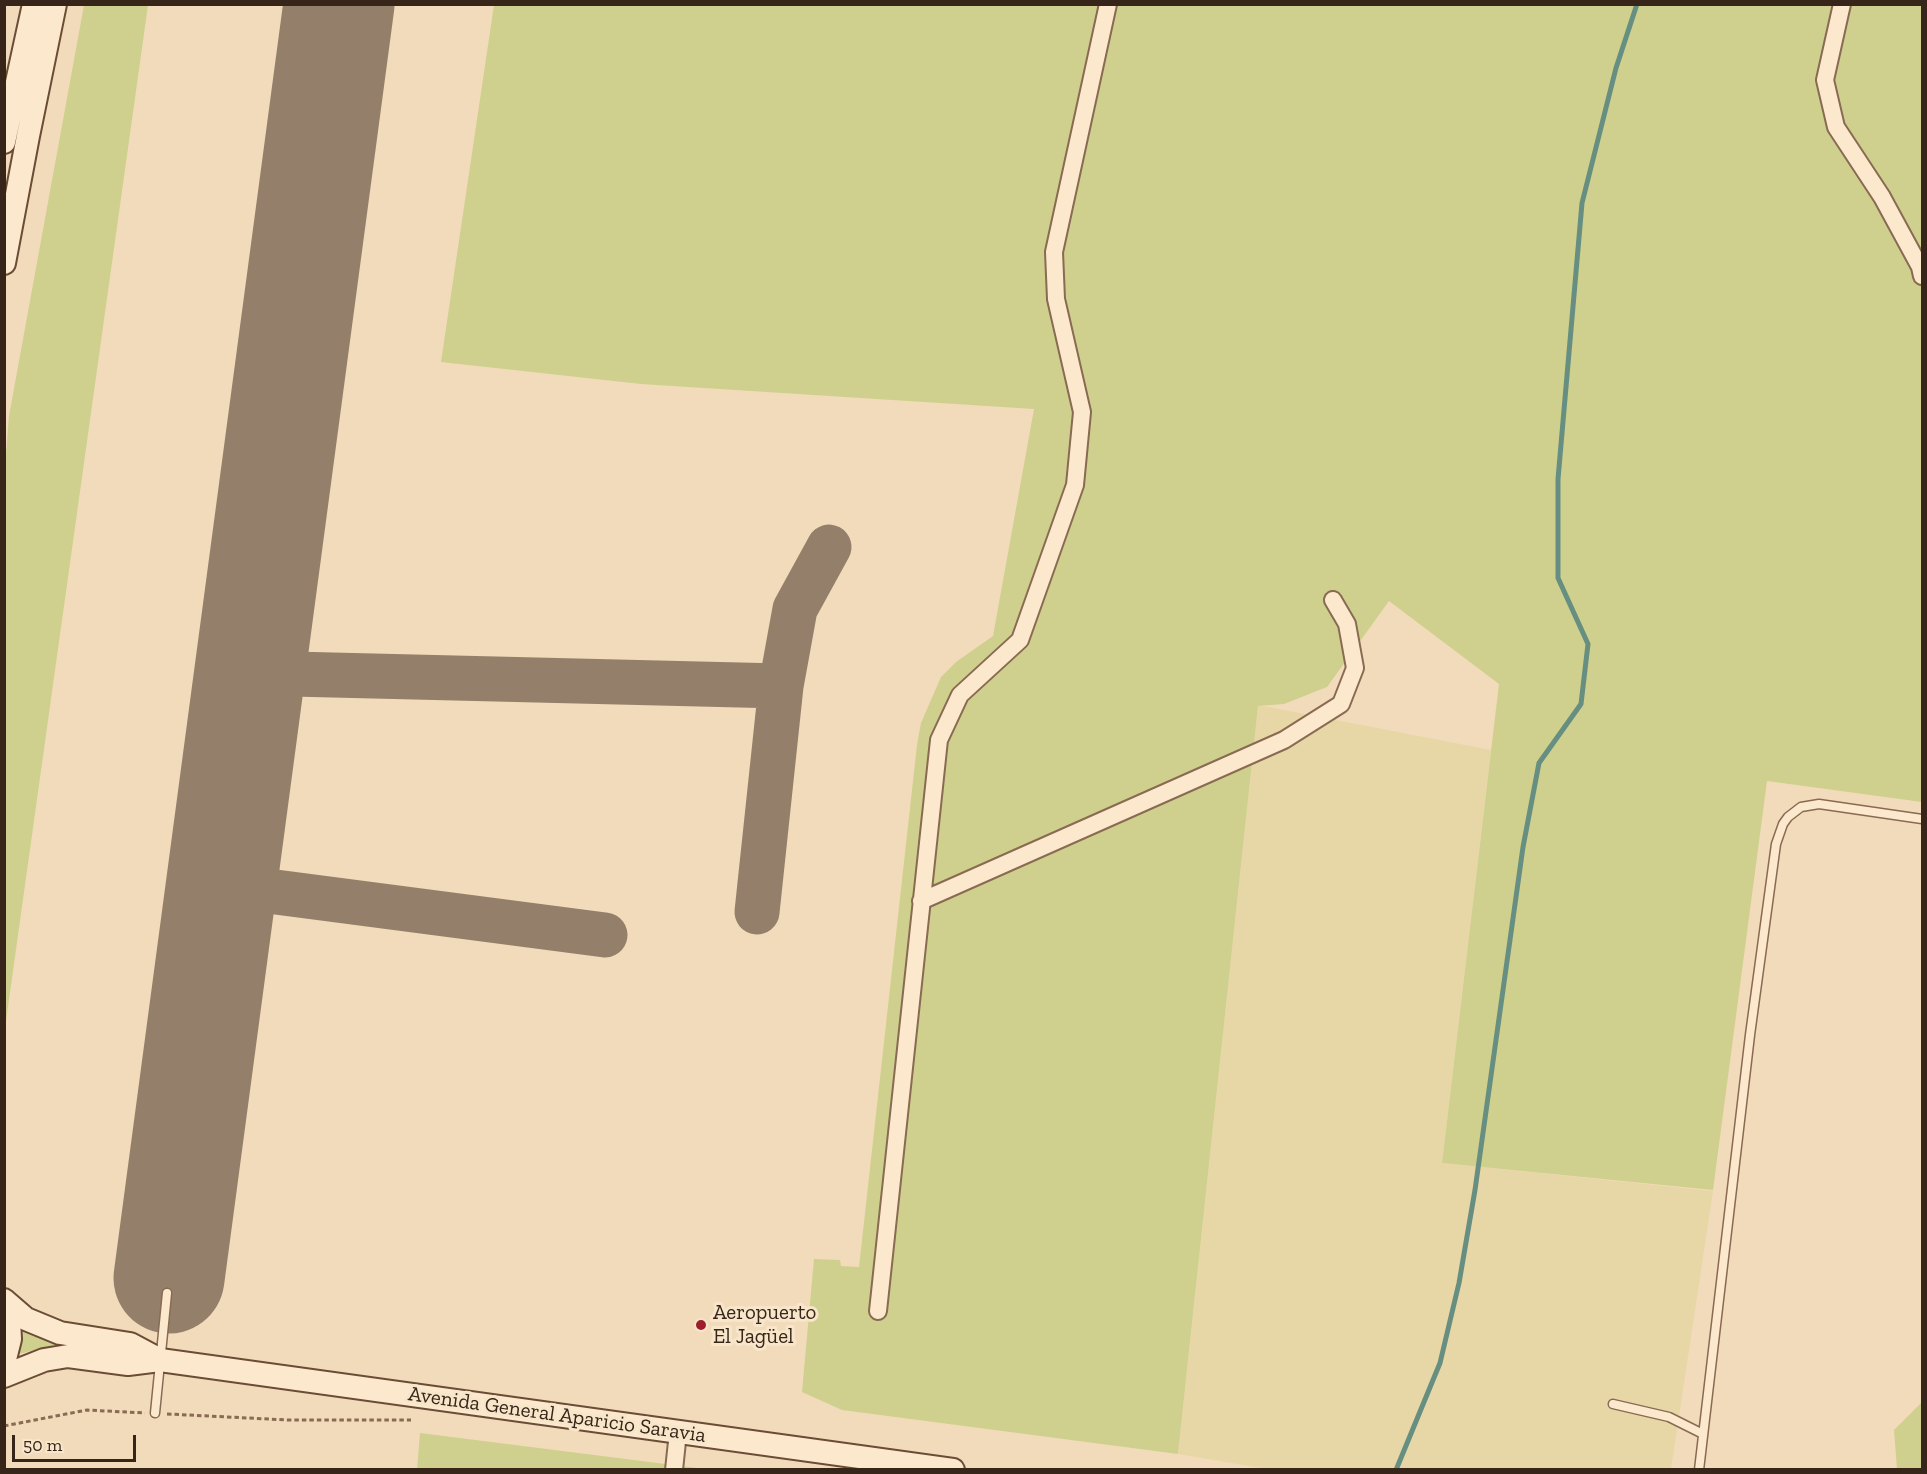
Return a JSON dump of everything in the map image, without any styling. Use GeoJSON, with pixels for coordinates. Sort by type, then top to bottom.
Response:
{"type":"FeatureCollection","features":[{"type":"Feature","properties":{"kind":"main road"},"geometry":{"type":"LineString","coordinates":[[4,142],[34,4]]}},
{"type":"Feature","properties":{"kind":"main road"},"geometry":{"type":"LineString","coordinates":[[4,263],[27,136],[55,4]]}},
{"type":"Feature","properties":{"kind":"main road"},"geometry":{"type":"LineString","coordinates":[[4,1302],[9,1319],[10,1340],[4,1363]]}},
{"type":"Feature","properties":{"kind":"main road","name":"Avenida General Aparicio Saravia"},"geometry":{"type":"LineString","coordinates":[[4,1302],[26,1318],[60,1333],[130,1344],[160,1360]]}},
{"type":"Feature","properties":{"kind":"main road","name":"Avenida General Aparicio Saravia"},"geometry":{"type":"LineString","coordinates":[[4,1376],[44,1360],[69,1356],[128,1364],[160,1360],[953,1470]]}},
{"type":"Feature","properties":{"kind":"street"},"geometry":{"type":"LineString","coordinates":[[878,1311],[939,740],[960,694],[1020,640],[1075,485],[1082,412],[1056,299],[1054,252],[1108,4]]}},
{"type":"Feature","properties":{"kind":"street"},"geometry":{"type":"LineString","coordinates":[[1842,4],[1825,80],[1836,127],[1882,197],[1923,276]]}},
{"type":"Feature","properties":{"kind":"street"},"geometry":{"type":"LineString","coordinates":[[921,901],[1284,740],[1341,704],[1356,669],[1347,624],[1333,600]]}},
{"type":"Feature","properties":{"kind":"street"},"geometry":{"type":"LineString","coordinates":[[674,1470],[678,1432]]}},
{"type":"Feature","properties":{"kind":"lane"},"geometry":{"type":"LineString","coordinates":[[1699,1470],[1750,1035],[1776,844],[1783,824],[1801,807],[1819,804],[1923,819]]}},
{"type":"Feature","properties":{"kind":"lane"},"geometry":{"type":"LineString","coordinates":[[154,1413],[167,1293]]}},
{"type":"Feature","properties":{"kind":"lane"},"geometry":{"type":"LineString","coordinates":[[1614,1404],[1669,1417],[1703,1434]]}},
{"type":"Feature","properties":{"kind":"path"},"geometry":{"type":"LineString","coordinates":[[4,1426],[87,1410],[289,1420],[411,1420]]}},
{"type":"Feature","properties":{"kind":"shaded area"},"geometry":{"type":"Polygon","coordinates":[[[1258,705],[1491,750],[1442,1163],[1713,1191],[1671,1469],[1273,1470],[1178,1454],[1258,705]]]}},
{"type":"Feature","properties":{"kind":"green space"},"geometry":{"type":"Polygon","coordinates":[[[84,5],[148,5],[5,1028],[4,480],[9,416],[84,5]]]}},
{"type":"Feature","properties":{"kind":"green space"},"geometry":{"type":"Polygon","coordinates":[[[494,5],[1922,5],[1922,802],[1767,781],[1713,1190],[1442,1163],[1499,684],[1389,601],[1327,687],[1284,704],[1258,706],[1178,1454],[842,1410],[802,1392],[814,1259],[840,1260],[841,1266],[859,1267],[921,723],[941,677],[956,662],[993,636],[1034,409],[641,384],[441,362],[494,5]]]}},
{"type":"Feature","properties":{"kind":"green space"},"geometry":{"type":"Polygon","coordinates":[[[23,1325],[66,1342],[19,1354],[23,1325]]]}},
{"type":"Feature","properties":{"kind":"green space"},"geometry":{"type":"Polygon","coordinates":[[[1922,1402],[1922,1469],[1897,1469],[1894,1430],[1922,1402]]]}},
{"type":"Feature","properties":{"kind":"green space"},"geometry":{"type":"Polygon","coordinates":[[[420,1433],[705,1469],[417,1470],[420,1433]]]}},
{"type":"Feature","properties":{"kind":"waterway"},"geometry":{"type":"LineString","coordinates":[[1396,1470],[1440,1363],[1459,1283],[1475,1190],[1523,847],[1539,763],[1581,704],[1588,644],[1558,578],[1558,479],[1582,203],[1616,68],[1637,4]]}},
{"type":"Feature","properties":{"kind":"taxiway"},"geometry":{"type":"LineString","coordinates":[[757,912],[781,686],[795,609],[829,547]]}},
{"type":"Feature","properties":{"kind":"taxiway"},"geometry":{"type":"LineString","coordinates":[[251,673],[781,686]]}},
{"type":"Feature","properties":{"kind":"taxiway"},"geometry":{"type":"LineString","coordinates":[[222,885],[605,935]]}},
{"type":"Feature","properties":{"kind":"runway"},"geometry":{"type":"LineString","coordinates":[[169,1278],[339,4]]}},
{"type":"Feature","properties":{"kind":"place","name":"Aeropuerto El Jagüel"},"geometry":{"type":"Point","coordinates":[701,1325]}}]}
